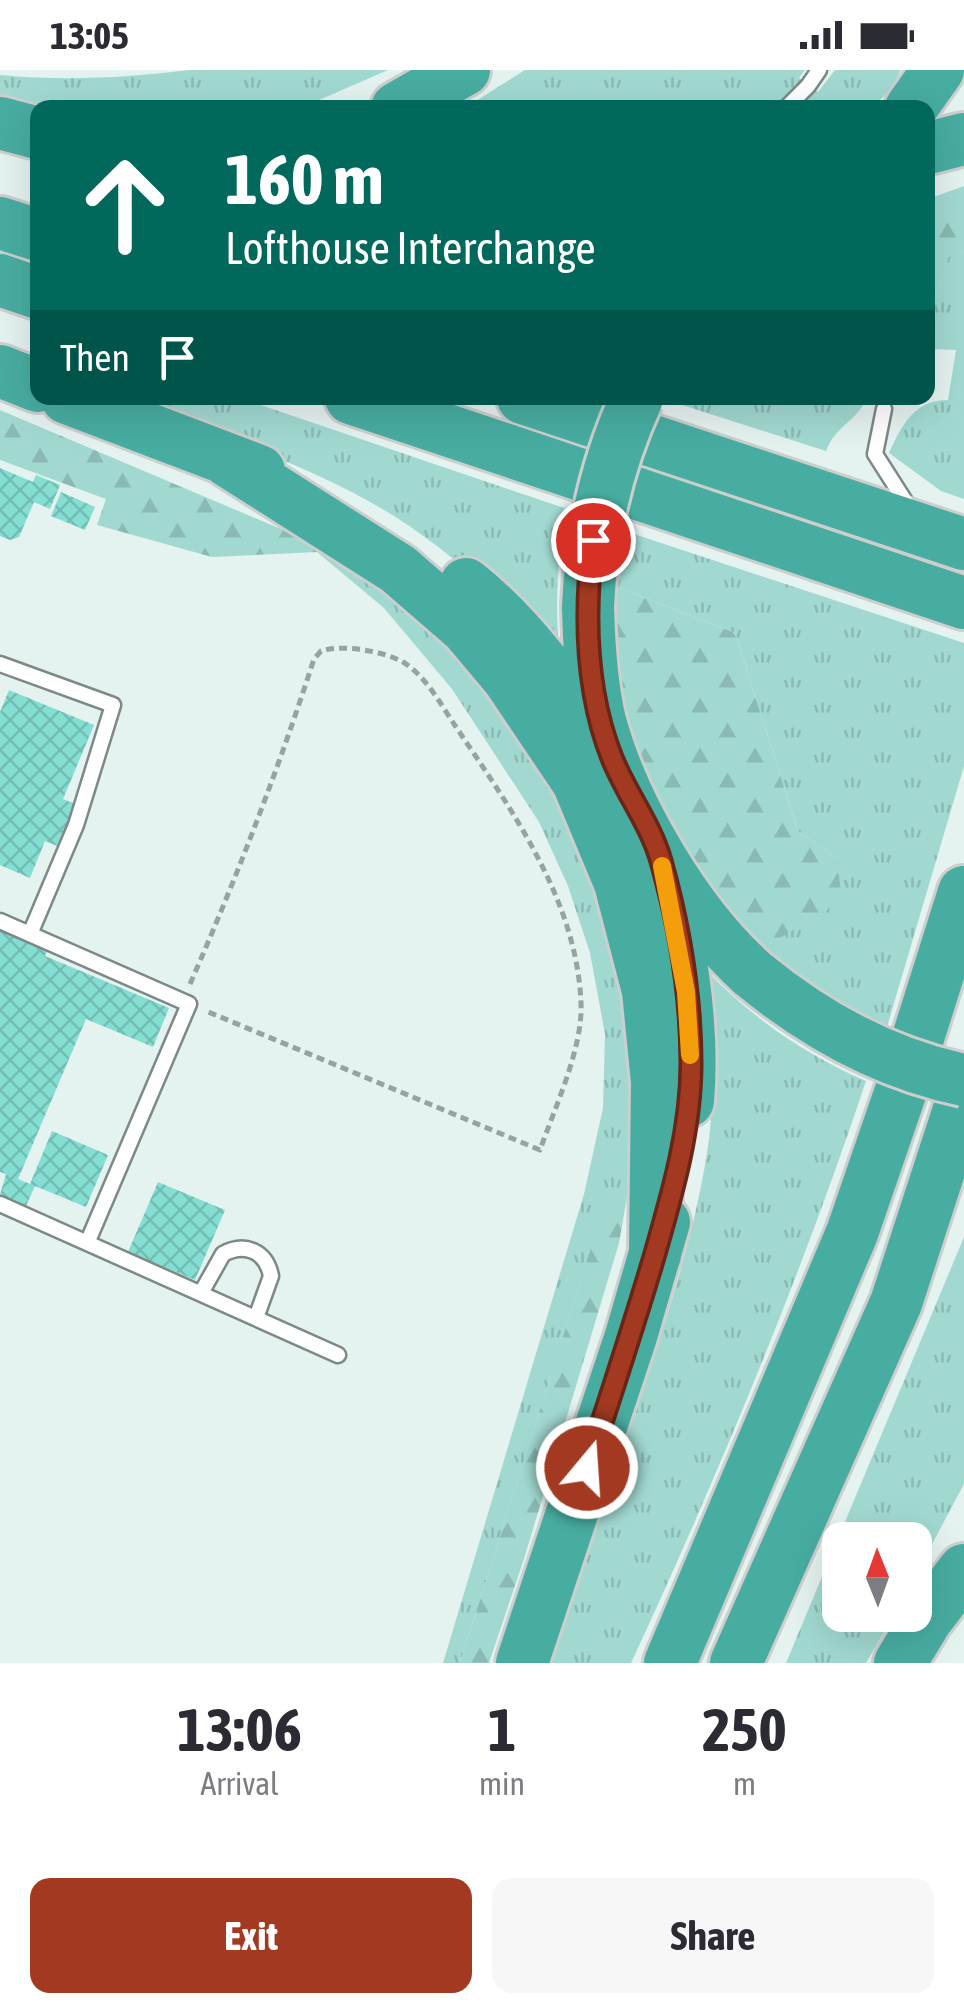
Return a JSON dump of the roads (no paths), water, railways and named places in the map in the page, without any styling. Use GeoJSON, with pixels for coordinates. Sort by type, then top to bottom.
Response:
{"type":"FeatureCollection","features":[{"type":"Feature","properties":{"kind":"highway"},"geometry":{"type":"LineString","coordinates":[[411,100],[464,70]]}},
{"type":"Feature","properties":{"kind":"highway"},"geometry":{"type":"LineString","coordinates":[[917,100],[938,70]]}},
{"type":"Feature","properties":{"kind":"highway"},"geometry":{"type":"LineString","coordinates":[[935,146],[964,138]]}},
{"type":"Feature","properties":{"kind":"highway"},"geometry":{"type":"LineString","coordinates":[[0,222],[30,232]]}},
{"type":"Feature","properties":{"kind":"highway"},"geometry":{"type":"LineString","coordinates":[[0,280],[30,290]]}},
{"type":"Feature","properties":{"kind":"highway"},"geometry":{"type":"LineString","coordinates":[[0,371],[30,383]]}},
{"type":"Feature","properties":{"kind":"highway"},"geometry":{"type":"LineString","coordinates":[[85,405],[228,461],[302,483],[368,514],[427,553],[509,622],[546,664],[612,758],[660,857],[698,915],[753,974],[798,1009],[862,1045],[901,1062],[964,1080]]}},
{"type":"Feature","properties":{"kind":"highway"},"geometry":{"type":"LineString","coordinates":[[372,405],[964,603]]}},
{"type":"Feature","properties":{"kind":"highway"},"geometry":{"type":"LineString","coordinates":[[544,405],[944,537]]}},
{"type":"Feature","properties":{"kind":"highway"},"geometry":{"type":"LineString","coordinates":[[612,758],[593,684],[589,569],[600,504],[619,436],[633,405]]}},
{"type":"Feature","properties":{"kind":"highway"},"geometry":{"type":"LineString","coordinates":[[228,461],[398,569],[466,628],[508,678],[578,782],[620,882],[648,991],[657,1082],[654,1255]]}},
{"type":"Feature","properties":{"kind":"highway"},"geometry":{"type":"LineString","coordinates":[[522,1663],[654,1255],[682,1148],[691,1065],[686,992],[660,857]]}},
{"type":"Feature","properties":{"kind":"highway"},"geometry":{"type":"LineString","coordinates":[[670,1663],[852,1232],[964,892]]}},
{"type":"Feature","properties":{"kind":"highway"},"geometry":{"type":"LineString","coordinates":[[736,1663],[896,1302],[964,1094]]}},
{"type":"Feature","properties":{"kind":"highway"},"geometry":{"type":"LineString","coordinates":[[913,1642],[964,1528]]}},
{"type":"Feature","properties":{"kind":"highway"},"geometry":{"type":"LineString","coordinates":[[913,1642],[964,1570]]}},
{"type":"Feature","properties":{"kind":"lane"},"geometry":{"type":"LineString","coordinates":[[794,100],[819,70]]}},
{"type":"Feature","properties":{"kind":"lane"},"geometry":{"type":"LineString","coordinates":[[884,409],[875,454],[944,537]]}},
{"type":"Feature","properties":{"kind":"lane"},"geometry":{"type":"LineString","coordinates":[[0,664],[112,705],[76,825],[30,934]]}},
{"type":"Feature","properties":{"kind":"lane"},"geometry":{"type":"LineString","coordinates":[[0,921],[186,1003],[88,1241]]}},
{"type":"Feature","properties":{"kind":"lane"},"geometry":{"type":"LineString","coordinates":[[0,1204],[338,1356]]}},
{"type":"Feature","properties":{"kind":"lane"},"geometry":{"type":"LineString","coordinates":[[201,1293],[223,1254],[231,1249],[250,1248],[265,1259],[271,1276],[256,1318]]}}]}
